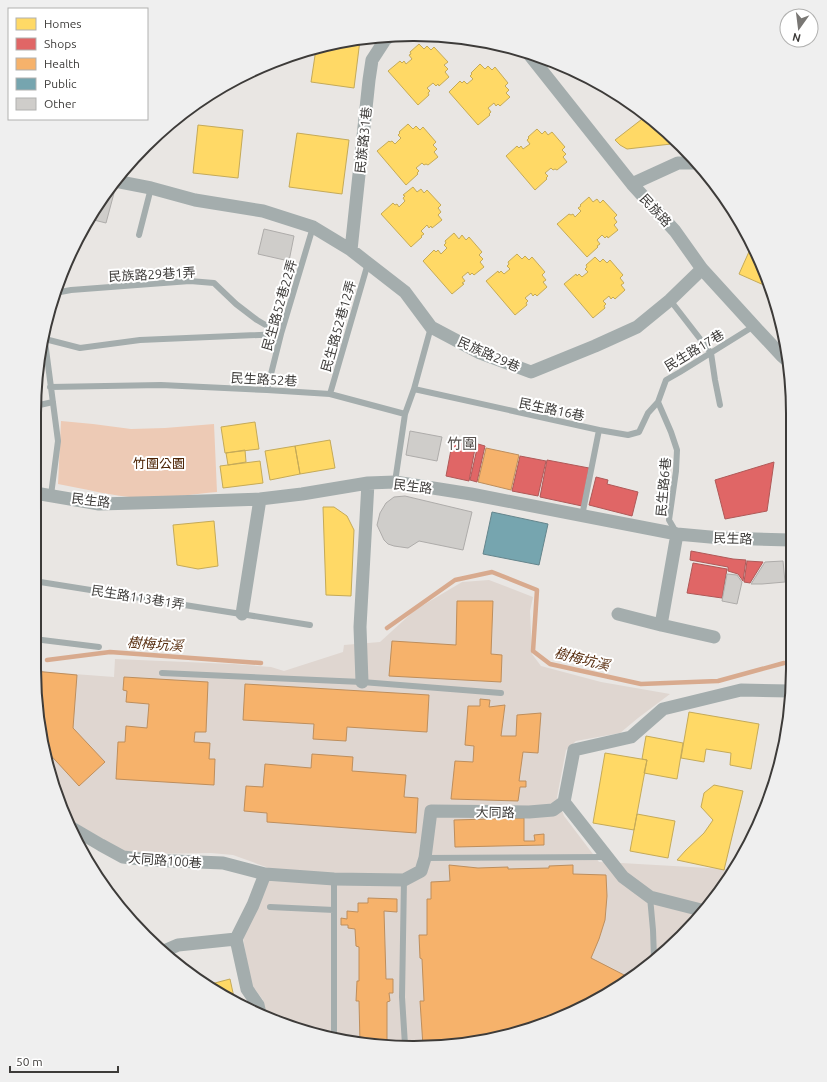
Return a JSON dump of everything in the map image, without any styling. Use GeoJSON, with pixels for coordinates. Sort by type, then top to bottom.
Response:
{"type":"FeatureCollection","features":[{"type":"Feature","properties":{"kind":"street","name":"民族路31巷"},"geometry":{"type":"LineString","coordinates":[[351,250],[372,60],[383,42]]}},
{"type":"Feature","properties":{"kind":"street","name":"民族路"},"geometry":{"type":"LineString","coordinates":[[544,65],[632,184],[676,231],[702,268],[781,355]]}},
{"type":"Feature","properties":{"kind":"street"},"geometry":{"type":"LineString","coordinates":[[632,184],[678,163],[690,164]]}},
{"type":"Feature","properties":{"kind":"street","name":"民族路29巷"},"geometry":{"type":"LineString","coordinates":[[122,182],[195,200],[263,211],[313,227],[351,250],[405,292],[431,327],[480,353],[531,372],[637,327],[670,300],[702,268]]}},
{"type":"Feature","properties":{"kind":"street","name":"民生路"},"geometry":{"type":"LineString","coordinates":[[41,494],[99,504],[173,502],[260,499],[302,494],[368,483],[395,482],[471,494],[677,534],[721,538],[786,540]]}},
{"type":"Feature","properties":{"kind":"street"},"geometry":{"type":"LineString","coordinates":[[362,682],[360,627],[368,483]]}},
{"type":"Feature","properties":{"kind":"street"},"geometry":{"type":"LineString","coordinates":[[242,614],[260,499]]}},
{"type":"Feature","properties":{"kind":"street"},"geometry":{"type":"LineString","coordinates":[[661,625],[677,534]]}},
{"type":"Feature","properties":{"kind":"street"},"geometry":{"type":"LineString","coordinates":[[618,614],[714,637]]}},
{"type":"Feature","properties":{"kind":"street"},"geometry":{"type":"LineString","coordinates":[[698,909],[650,897],[623,877],[564,802],[574,750],[632,737],[663,709],[741,690],[785,690]]}},
{"type":"Feature","properties":{"kind":"street","name":"大同路"},"geometry":{"type":"LineString","coordinates":[[404,880],[421,871],[425,858],[431,811],[529,812],[553,810],[564,802]]}},
{"type":"Feature","properties":{"kind":"street","name":"大同路100巷"},"geometry":{"type":"LineString","coordinates":[[78,832],[123,857],[149,860],[223,863],[265,874]]}},
{"type":"Feature","properties":{"kind":"street"},"geometry":{"type":"LineString","coordinates":[[259,1007],[248,989],[236,939],[253,905],[265,874],[334,879],[404,880]]}},
{"type":"Feature","properties":{"kind":"street"},"geometry":{"type":"LineString","coordinates":[[168,949],[178,945],[236,939]]}},
{"type":"Feature","properties":{"kind":"lane"},"geometry":{"type":"LineString","coordinates":[[139,235],[151,188]]}},
{"type":"Feature","properties":{"kind":"lane","name":"民生路52巷22弄"},"geometry":{"type":"LineString","coordinates":[[266,390],[313,227]]}},
{"type":"Feature","properties":{"kind":"lane","name":"民生路52巷12弄"},"geometry":{"type":"LineString","coordinates":[[330,394],[368,263]]}},
{"type":"Feature","properties":{"kind":"lane","name":"民族路29巷1弄"},"geometry":{"type":"LineString","coordinates":[[62,292],[190,281],[214,284],[236,304],[257,320],[281,334]]}},
{"type":"Feature","properties":{"kind":"lane"},"geometry":{"type":"LineString","coordinates":[[670,300],[711,353],[720,405]]}},
{"type":"Feature","properties":{"kind":"lane","name":"民生路17巷"},"geometry":{"type":"LineString","coordinates":[[658,402],[666,380],[754,326]]}},
{"type":"Feature","properties":{"kind":"lane"},"geometry":{"type":"LineString","coordinates":[[395,482],[405,414],[414,389],[431,327]]}},
{"type":"Feature","properties":{"kind":"lane"},"geometry":{"type":"LineString","coordinates":[[49,338],[80,348],[140,340],[281,334]]}},
{"type":"Feature","properties":{"kind":"lane"},"geometry":{"type":"LineString","coordinates":[[46,353],[58,441],[52,495]]}},
{"type":"Feature","properties":{"kind":"lane","name":"民生路52巷"},"geometry":{"type":"LineString","coordinates":[[50,387],[161,385],[330,394],[405,414]]}},
{"type":"Feature","properties":{"kind":"lane","name":"民生路16巷"},"geometry":{"type":"LineString","coordinates":[[414,389],[599,430],[582,516]]}},
{"type":"Feature","properties":{"kind":"lane"},"geometry":{"type":"LineString","coordinates":[[41,405],[53,402]]}},
{"type":"Feature","properties":{"kind":"lane"},"geometry":{"type":"LineString","coordinates":[[599,430],[628,435],[639,432],[648,413],[658,402]]}},
{"type":"Feature","properties":{"kind":"lane","name":"民生路6巷"},"geometry":{"type":"LineString","coordinates":[[658,402],[677,450],[676,471],[669,520],[677,534]]}},
{"type":"Feature","properties":{"kind":"lane","name":"民生路113巷1弄"},"geometry":{"type":"LineString","coordinates":[[41,582],[310,625]]}},
{"type":"Feature","properties":{"kind":"lane"},"geometry":{"type":"LineString","coordinates":[[41,640],[100,647]]}},
{"type":"Feature","properties":{"kind":"lane"},"geometry":{"type":"LineString","coordinates":[[162,672],[362,682],[501,693]]}},
{"type":"Feature","properties":{"kind":"lane"},"geometry":{"type":"LineString","coordinates":[[425,858],[607,857]]}},
{"type":"Feature","properties":{"kind":"lane"},"geometry":{"type":"LineString","coordinates":[[334,879],[334,1032]]}},
{"type":"Feature","properties":{"kind":"lane"},"geometry":{"type":"LineString","coordinates":[[404,880],[402,997],[405,1041]]}},
{"type":"Feature","properties":{"kind":"lane"},"geometry":{"type":"LineString","coordinates":[[650,897],[654,930],[654,953]]}},
{"type":"Feature","properties":{"kind":"lane"},"geometry":{"type":"LineString","coordinates":[[270,907],[334,910]]}},
{"type":"Feature","properties":{"kind":"shaded area"},"geometry":{"type":"Polygon","coordinates":[[[489,580],[533,597],[530,611],[532,654],[541,666],[601,682],[670,694],[620,733],[576,741],[566,750],[557,797],[564,816],[599,862],[726,869],[726,871],[694,914],[659,949],[640,964],[600,991],[578,1003],[533,1021],[486,1034],[462,1038],[414,1041],[365,1038],[341,1034],[271,1013],[265,1010],[263,1000],[251,984],[243,938],[267,884],[266,867],[233,855],[211,853],[141,854],[123,851],[74,822],[61,788],[48,741],[44,717],[41,672],[114,677],[115,659],[233,664],[271,667],[284,671],[343,652],[344,645],[380,642],[415,610],[462,582],[489,580]]]}},
{"type":"Feature","properties":{"kind":"green space","name":"竹圍公園"},"geometry":{"type":"Polygon","coordinates":[[[61,421],[131,429],[214,424],[217,492],[169,497],[140,498],[109,494],[58,484],[61,421]]]}},
{"type":"Feature","properties":{"kind":"building: Homes"},"geometry":{"type":"Polygon","coordinates":[[[419,44],[424,49],[427,46],[431,50],[434,47],[448,62],[444,65],[448,69],[445,72],[449,77],[439,86],[438,84],[436,86],[433,83],[427,88],[430,91],[428,93],[429,95],[418,105],[388,71],[400,61],[402,63],[404,61],[406,64],[412,59],[409,55],[411,54],[410,52],[419,44]]]}},
{"type":"Feature","properties":{"kind":"building: Homes"},"geometry":{"type":"Polygon","coordinates":[[[359,45],[354,88],[311,82],[315,55],[359,45]]]}},
{"type":"Feature","properties":{"kind":"building: Homes"},"geometry":{"type":"Polygon","coordinates":[[[480,64],[485,69],[488,66],[492,70],[495,67],[508,83],[505,86],[509,90],[506,93],[510,97],[500,106],[498,104],[496,106],[494,103],[488,108],[491,112],[489,114],[490,115],[478,125],[449,92],[460,81],[462,83],[464,81],[467,84],[473,79],[470,76],[472,74],[471,73],[480,64]]]}},
{"type":"Feature","properties":{"kind":"building: Homes"},"geometry":{"type":"Polygon","coordinates":[[[642,119],[671,144],[627,149],[615,140],[642,119]]]}},
{"type":"Feature","properties":{"kind":"building: Homes"},"geometry":{"type":"Polygon","coordinates":[[[408,124],[413,129],[416,126],[420,130],[423,127],[436,142],[433,145],[437,149],[434,152],[438,157],[428,165],[424,165],[422,163],[416,168],[419,171],[417,173],[418,174],[406,185],[377,151],[389,141],[392,141],[395,144],[401,138],[398,135],[400,133],[399,132],[408,124]]]}},
{"type":"Feature","properties":{"kind":"building: Homes"},"geometry":{"type":"Polygon","coordinates":[[[198,125],[243,130],[238,178],[193,173],[198,125]]]}},
{"type":"Feature","properties":{"kind":"building: Homes"},"geometry":{"type":"Polygon","coordinates":[[[537,129],[542,134],[545,131],[548,135],[552,132],[565,147],[562,150],[566,154],[563,157],[567,162],[557,170],[553,170],[551,168],[545,173],[548,176],[546,178],[547,179],[535,190],[506,156],[517,146],[519,148],[521,146],[523,149],[530,144],[527,140],[529,138],[528,137],[537,129]]]}},
{"type":"Feature","properties":{"kind":"building: Homes"},"geometry":{"type":"Polygon","coordinates":[[[297,133],[349,140],[342,194],[289,187],[297,133]]]}},
{"type":"Feature","properties":{"kind":"building: Homes"},"geometry":{"type":"Polygon","coordinates":[[[413,187],[417,192],[421,189],[424,193],[427,190],[441,205],[438,208],[441,212],[438,215],[442,220],[432,228],[431,226],[429,228],[427,225],[421,231],[424,234],[421,236],[422,237],[411,247],[381,214],[393,203],[395,205],[397,204],[399,207],[405,201],[403,198],[405,196],[403,195],[413,187]]]}},
{"type":"Feature","properties":{"kind":"building: Homes"},"geometry":{"type":"Polygon","coordinates":[[[589,197],[593,202],[597,199],[600,203],[603,200],[617,215],[614,218],[617,222],[614,225],[618,230],[608,238],[607,236],[605,238],[602,235],[597,240],[600,244],[597,246],[598,247],[587,257],[557,224],[569,214],[573,214],[575,217],[581,211],[578,208],[581,206],[580,205],[589,197]]]}},
{"type":"Feature","properties":{"kind":"building: Homes"},"geometry":{"type":"Polygon","coordinates":[[[454,233],[459,239],[462,235],[466,240],[469,237],[482,252],[479,255],[483,259],[480,262],[484,267],[474,275],[472,273],[470,275],[468,272],[462,277],[465,281],[462,283],[464,284],[452,294],[423,261],[434,250],[436,252],[438,250],[441,254],[447,248],[444,245],[446,243],[445,241],[454,233]]]}},
{"type":"Feature","properties":{"kind":"building: Homes"},"geometry":{"type":"Polygon","coordinates":[[[749,251],[763,285],[739,274],[749,251]]]}},
{"type":"Feature","properties":{"kind":"building: Homes"},"geometry":{"type":"Polygon","coordinates":[[[517,254],[522,259],[525,256],[529,260],[532,257],[545,272],[542,275],[546,280],[543,282],[547,287],[537,296],[535,294],[533,296],[531,293],[525,298],[528,301],[526,303],[527,305],[515,315],[486,281],[498,271],[499,273],[501,271],[504,274],[510,269],[507,266],[509,264],[508,262],[517,254]]]}},
{"type":"Feature","properties":{"kind":"building: Homes"},"geometry":{"type":"Polygon","coordinates":[[[595,257],[600,262],[603,259],[607,263],[610,260],[623,275],[620,278],[624,283],[621,285],[625,290],[615,299],[613,297],[611,299],[609,296],[603,301],[606,304],[604,306],[605,308],[593,318],[564,284],[576,274],[577,276],[579,274],[582,277],[588,272],[585,269],[587,267],[586,265],[595,257]]]}},
{"type":"Feature","properties":{"kind":"building: Homes"},"geometry":{"type":"Polygon","coordinates":[[[255,422],[259,449],[225,453],[221,427],[255,422]]]}},
{"type":"Feature","properties":{"kind":"building: Homes"},"geometry":{"type":"Polygon","coordinates":[[[330,440],[335,468],[300,474],[295,446],[330,440]]]}},
{"type":"Feature","properties":{"kind":"building: Homes"},"geometry":{"type":"Polygon","coordinates":[[[295,446],[300,474],[270,480],[265,451],[295,446]]]}},
{"type":"Feature","properties":{"kind":"building: Homes"},"geometry":{"type":"Polygon","coordinates":[[[245,450],[246,462],[228,465],[226,453],[245,450]]]}},
{"type":"Feature","properties":{"kind":"building: Homes"},"geometry":{"type":"Polygon","coordinates":[[[260,461],[263,483],[223,488],[220,466],[260,461]]]}},
{"type":"Feature","properties":{"kind":"building: Homes"},"geometry":{"type":"Polygon","coordinates":[[[323,507],[334,507],[347,516],[354,530],[351,596],[326,595],[323,507]]]}},
{"type":"Feature","properties":{"kind":"building: Homes"},"geometry":{"type":"Polygon","coordinates":[[[214,521],[218,566],[198,569],[177,565],[173,525],[214,521]]]}},
{"type":"Feature","properties":{"kind":"building: Homes"},"geometry":{"type":"Polygon","coordinates":[[[689,712],[759,724],[751,769],[730,765],[731,753],[706,749],[704,762],[681,758],[689,712]]]}},
{"type":"Feature","properties":{"kind":"building: Homes"},"geometry":{"type":"Polygon","coordinates":[[[646,736],[683,743],[677,779],[644,773],[647,760],[642,759],[646,736]]]}},
{"type":"Feature","properties":{"kind":"building: Homes"},"geometry":{"type":"Polygon","coordinates":[[[605,753],[647,760],[634,830],[593,823],[605,753]]]}},
{"type":"Feature","properties":{"kind":"building: Homes"},"geometry":{"type":"Polygon","coordinates":[[[714,785],[743,791],[724,870],[677,860],[704,833],[713,820],[701,807],[704,793],[714,785]]]}},
{"type":"Feature","properties":{"kind":"building: Homes"},"geometry":{"type":"Polygon","coordinates":[[[637,814],[675,821],[668,858],[630,851],[637,814]]]}},
{"type":"Feature","properties":{"kind":"building: Homes"},"geometry":{"type":"Polygon","coordinates":[[[230,979],[233,994],[227,991],[215,983],[230,979]]]}},
{"type":"Feature","properties":{"kind":"building: Shops"},"geometry":{"type":"Polygon","coordinates":[[[453,439],[476,443],[469,481],[446,476],[453,439]]]}},
{"type":"Feature","properties":{"kind":"building: Shops"},"geometry":{"type":"Polygon","coordinates":[[[478,444],[485,446],[477,482],[470,480],[478,444]]]}},
{"type":"Feature","properties":{"kind":"building: Shops"},"geometry":{"type":"Polygon","coordinates":[[[520,456],[546,461],[538,496],[512,491],[520,456]]]}},
{"type":"Feature","properties":{"kind":"building: Shops"},"geometry":{"type":"Polygon","coordinates":[[[547,460],[589,468],[582,506],[540,497],[547,460]]]}},
{"type":"Feature","properties":{"kind":"building: Shops"},"geometry":{"type":"Polygon","coordinates":[[[774,462],[767,511],[725,519],[715,480],[774,462]]]}},
{"type":"Feature","properties":{"kind":"building: Shops"},"geometry":{"type":"Polygon","coordinates":[[[596,477],[608,480],[607,484],[638,492],[632,516],[589,505],[596,477]]]}},
{"type":"Feature","properties":{"kind":"building: Shops"},"geometry":{"type":"Polygon","coordinates":[[[691,551],[746,560],[743,581],[738,574],[728,571],[728,567],[690,560],[691,551]]]}},
{"type":"Feature","properties":{"kind":"building: Shops"},"geometry":{"type":"Polygon","coordinates":[[[747,561],[763,562],[750,583],[744,582],[747,561]]]}},
{"type":"Feature","properties":{"kind":"building: Shops"},"geometry":{"type":"Polygon","coordinates":[[[693,563],[727,569],[722,598],[687,593],[693,563]]]}},
{"type":"Feature","properties":{"kind":"building: Health"},"geometry":{"type":"Polygon","coordinates":[[[486,448],[519,455],[511,490],[478,482],[486,448]]]}},
{"type":"Feature","properties":{"kind":"building: Health"},"geometry":{"type":"Polygon","coordinates":[[[457,601],[493,601],[491,654],[502,655],[501,682],[389,676],[392,641],[456,645],[457,601]]]}},
{"type":"Feature","properties":{"kind":"building: Health"},"geometry":{"type":"Polygon","coordinates":[[[41,672],[77,675],[73,728],[105,762],[79,786],[52,756],[44,717],[41,672]]]}},
{"type":"Feature","properties":{"kind":"building: Health"},"geometry":{"type":"Polygon","coordinates":[[[124,677],[208,682],[206,732],[195,732],[194,742],[210,743],[209,759],[215,759],[214,785],[116,779],[118,742],[125,742],[126,726],[147,728],[149,704],[126,702],[127,691],[123,690],[124,677]]]}},
{"type":"Feature","properties":{"kind":"building: Health"},"geometry":{"type":"Polygon","coordinates":[[[245,684],[429,695],[427,732],[347,727],[346,741],[313,739],[314,724],[243,720],[245,684]]]}},
{"type":"Feature","properties":{"kind":"building: Health"},"geometry":{"type":"Polygon","coordinates":[[[480,699],[490,700],[489,707],[505,705],[501,736],[516,736],[517,715],[541,713],[538,753],[523,752],[519,781],[526,781],[526,787],[520,787],[518,801],[451,799],[455,761],[473,762],[474,746],[465,745],[468,706],[480,706],[480,699]]]}},
{"type":"Feature","properties":{"kind":"building: Health"},"geometry":{"type":"Polygon","coordinates":[[[312,754],[353,757],[352,771],[406,775],[404,797],[418,798],[416,833],[267,822],[267,813],[244,811],[246,786],[263,787],[265,764],[311,768],[312,754]]]}},
{"type":"Feature","properties":{"kind":"building: Health"},"geometry":{"type":"Polygon","coordinates":[[[524,818],[524,841],[535,841],[534,835],[544,834],[544,845],[455,847],[454,820],[524,818]]]}},
{"type":"Feature","properties":{"kind":"building: Health"},"geometry":{"type":"Polygon","coordinates":[[[449,865],[478,868],[508,867],[508,869],[549,868],[549,866],[573,865],[573,874],[606,875],[607,896],[605,920],[591,958],[624,975],[578,1003],[533,1021],[486,1034],[462,1038],[423,1041],[420,1001],[424,1001],[419,935],[427,935],[427,899],[431,899],[431,882],[450,881],[449,865]]]}},
{"type":"Feature","properties":{"kind":"building: Health"},"geometry":{"type":"Polygon","coordinates":[[[368,898],[397,899],[397,912],[384,911],[386,979],[393,979],[393,993],[389,993],[390,1001],[387,1002],[387,1040],[360,1037],[359,1001],[356,1001],[357,981],[359,981],[359,947],[356,946],[355,929],[348,928],[348,925],[341,925],[341,918],[347,919],[347,911],[358,912],[358,903],[368,903],[368,898]]]}},
{"type":"Feature","properties":{"kind":"building: Public"},"geometry":{"type":"Polygon","coordinates":[[[492,512],[548,524],[539,565],[483,554],[492,512]]]}},
{"type":"Feature","properties":{"kind":"building: Other"},"geometry":{"type":"Polygon","coordinates":[[[114,193],[114,193],[106,223],[95,220],[114,193]]]}},
{"type":"Feature","properties":{"kind":"building: Other"},"geometry":{"type":"Polygon","coordinates":[[[264,229],[294,236],[289,261],[258,254],[264,229]]]}},
{"type":"Feature","properties":{"kind":"building: Other"},"geometry":{"type":"Polygon","coordinates":[[[410,431],[442,437],[437,461],[406,455],[410,431]]]}},
{"type":"Feature","properties":{"kind":"building: Other"},"geometry":{"type":"Polygon","coordinates":[[[405,496],[472,512],[463,550],[419,541],[408,548],[388,544],[384,540],[377,525],[380,513],[386,503],[394,497],[405,496]]]}},
{"type":"Feature","properties":{"kind":"building: Other"},"geometry":{"type":"Polygon","coordinates":[[[783,561],[785,582],[751,584],[765,562],[783,561]]]}},
{"type":"Feature","properties":{"kind":"building: Other"},"geometry":{"type":"Polygon","coordinates":[[[727,574],[737,575],[742,582],[737,604],[722,601],[727,574]]]}},
{"type":"Feature","properties":{"kind":"waterway","name":"樹梅坑溪"},"geometry":{"type":"LineString","coordinates":[[387,628],[455,580],[492,572],[537,590],[533,651],[550,664],[641,684],[718,681],[784,663]]}},
{"type":"Feature","properties":{"kind":"waterway","name":"樹梅坑溪"},"geometry":{"type":"LineString","coordinates":[[47,660],[110,652],[261,663]]}},
{"type":"Feature","properties":{"kind":"district","name":"竹圍"},"geometry":{"type":"Point","coordinates":[462,444]}}]}
